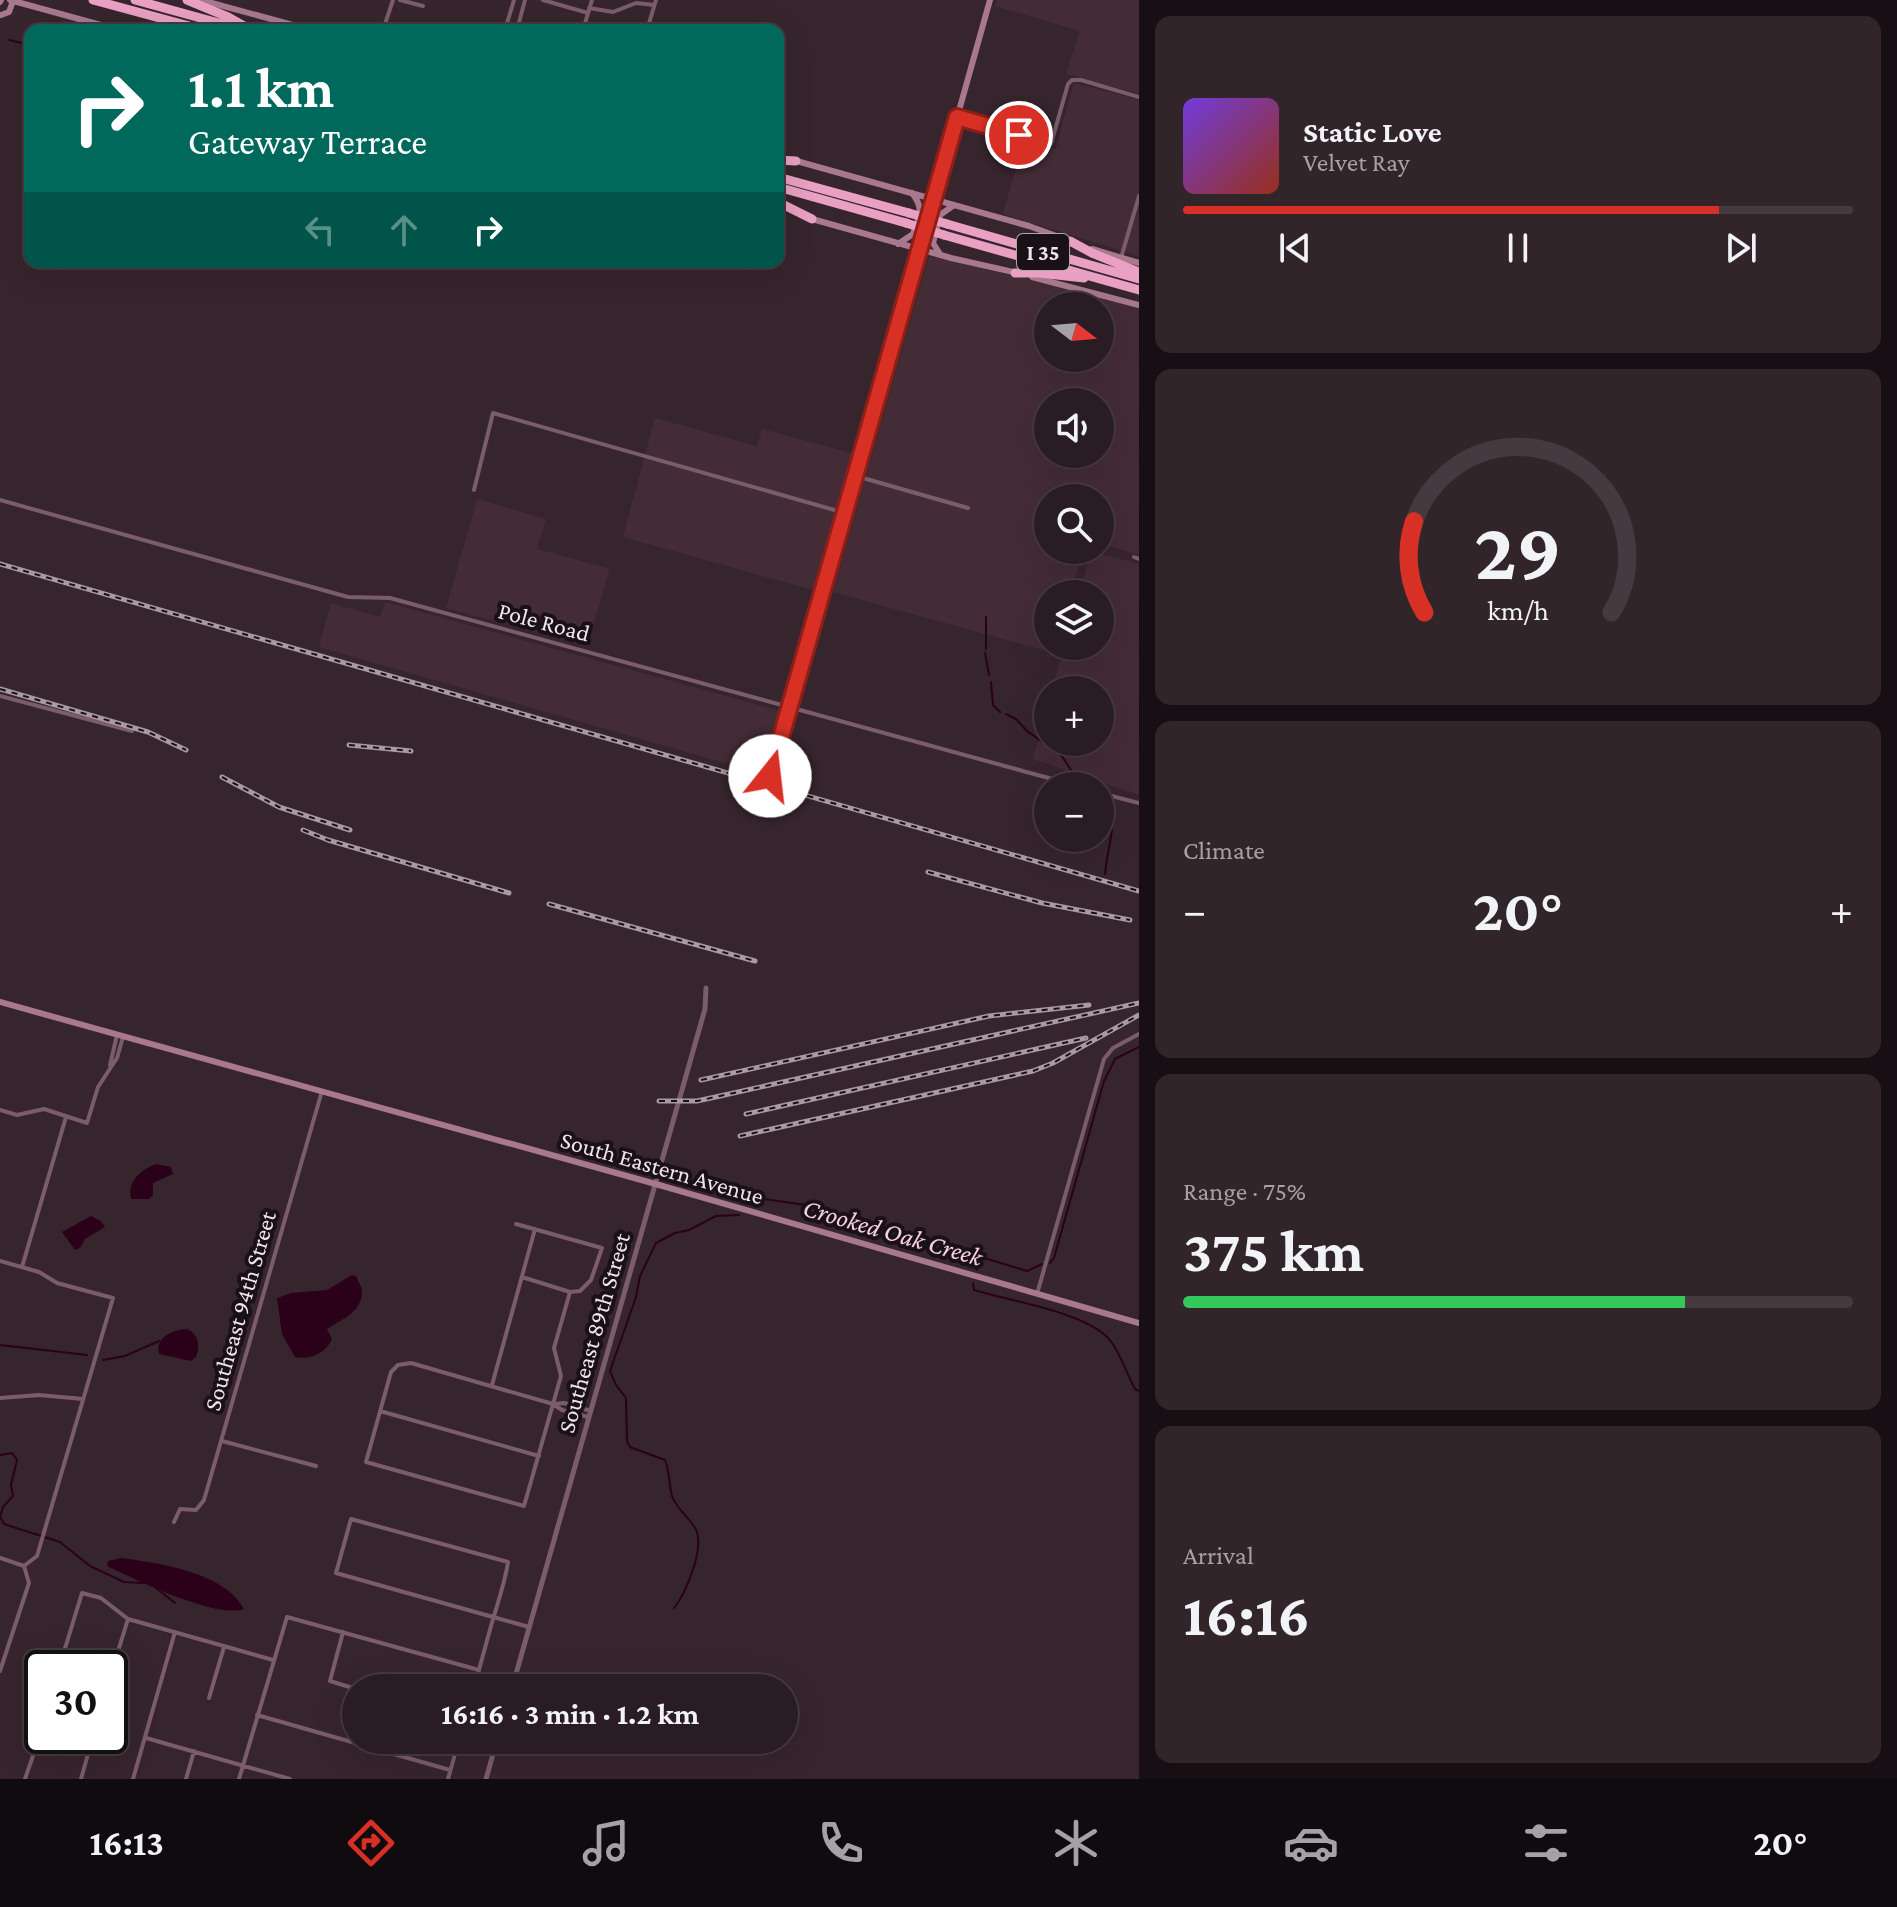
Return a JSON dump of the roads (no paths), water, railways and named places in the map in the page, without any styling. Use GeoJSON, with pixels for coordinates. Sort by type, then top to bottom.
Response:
{"type":"FeatureCollection","features":[{"type":"Feature","properties":{"kind":"highway"},"geometry":{"type":"LineString","coordinates":[[93,0],[182,24]]}},
{"type":"Feature","properties":{"kind":"highway"},"geometry":{"type":"LineString","coordinates":[[135,0],[222,24]]}},
{"type":"Feature","properties":{"kind":"highway"},"geometry":{"type":"LineString","coordinates":[[187,0],[240,24]]}},
{"type":"Feature","properties":{"kind":"highway"},"geometry":{"type":"LineString","coordinates":[[784,159],[796,161]]}},
{"type":"Feature","properties":{"kind":"highway","name":"I 35"},"geometry":{"type":"LineString","coordinates":[[784,179],[1139,290]]}},
{"type":"Feature","properties":{"kind":"highway","name":"I 35"},"geometry":{"type":"LineString","coordinates":[[784,188],[907,218]]}},
{"type":"Feature","properties":{"kind":"highway"},"geometry":{"type":"LineString","coordinates":[[784,205],[812,219]]}},
{"type":"Feature","properties":{"kind":"highway","name":"I 35"},"geometry":{"type":"LineString","coordinates":[[945,230],[1139,279]]}},
{"type":"Feature","properties":{"kind":"highway"},"geometry":{"type":"LineString","coordinates":[[1070,241],[1139,272]]}},
{"type":"Feature","properties":{"kind":"highway"},"geometry":{"type":"LineString","coordinates":[[1015,273],[1105,280]]}},
{"type":"Feature","properties":{"kind":"main road"},"geometry":{"type":"LineString","coordinates":[[0,16],[9,12],[12,0],[99,24]]}},
{"type":"Feature","properties":{"kind":"main road"},"geometry":{"type":"LineString","coordinates":[[201,0],[289,24]]}},
{"type":"Feature","properties":{"kind":"main road"},"geometry":{"type":"LineString","coordinates":[[920,250],[990,0]]}},
{"type":"Feature","properties":{"kind":"main road"},"geometry":{"type":"LineString","coordinates":[[796,161],[934,199],[1139,263]]}},
{"type":"Feature","properties":{"kind":"main road"},"geometry":{"type":"LineString","coordinates":[[898,244],[913,234],[921,208],[912,193]]}},
{"type":"Feature","properties":{"kind":"main road"},"geometry":{"type":"LineString","coordinates":[[943,256],[934,248],[934,237],[940,214],[954,205]]}},
{"type":"Feature","properties":{"kind":"main road"},"geometry":{"type":"LineString","coordinates":[[784,210],[920,250],[1139,305]]}},
{"type":"Feature","properties":{"kind":"main road","name":"South Eastern Avenue"},"geometry":{"type":"LineString","coordinates":[[0,1002],[1139,1323]]}},
{"type":"Feature","properties":{"kind":"street"},"geometry":{"type":"LineString","coordinates":[[385,24],[393,0]]}},
{"type":"Feature","properties":{"kind":"street"},"geometry":{"type":"LineString","coordinates":[[400,0],[423,6]]}},
{"type":"Feature","properties":{"kind":"street"},"geometry":{"type":"LineString","coordinates":[[507,24],[514,0]]}},
{"type":"Feature","properties":{"kind":"street"},"geometry":{"type":"LineString","coordinates":[[519,24],[525,0]]}},
{"type":"Feature","properties":{"kind":"street"},"geometry":{"type":"LineString","coordinates":[[543,0],[588,11],[613,12],[636,3],[655,3],[649,24]]}},
{"type":"Feature","properties":{"kind":"street"},"geometry":{"type":"LineString","coordinates":[[585,24],[592,0]]}},
{"type":"Feature","properties":{"kind":"street"},"geometry":{"type":"LineString","coordinates":[[957,117],[1051,144],[1068,84],[1073,79],[1139,97]]}},
{"type":"Feature","properties":{"kind":"street"},"geometry":{"type":"LineString","coordinates":[[1121,258],[1139,196]]}},
{"type":"Feature","properties":{"kind":"street"},"geometry":{"type":"LineString","coordinates":[[770,776],[920,250]]}},
{"type":"Feature","properties":{"kind":"street"},"geometry":{"type":"LineString","coordinates":[[474,490],[493,413],[845,513]]}},
{"type":"Feature","properties":{"kind":"street"},"geometry":{"type":"LineString","coordinates":[[856,476],[968,508]]}},
{"type":"Feature","properties":{"kind":"street","name":"Pole Road"},"geometry":{"type":"LineString","coordinates":[[0,500],[348,597],[390,598],[1034,773]]}},
{"type":"Feature","properties":{"kind":"street"},"geometry":{"type":"LineString","coordinates":[[0,696],[132,731]]}},
{"type":"Feature","properties":{"kind":"street"},"geometry":{"type":"LineString","coordinates":[[1114,797],[1139,803]]}},
{"type":"Feature","properties":{"kind":"street","name":"Southeast 89th Street"},"geometry":{"type":"LineString","coordinates":[[516,1674],[705,1009],[706,988]]}},
{"type":"Feature","properties":{"kind":"street"},"geometry":{"type":"LineString","coordinates":[[1037,1294],[1104,1059],[1113,1048],[1139,1034]]}},
{"type":"Feature","properties":{"kind":"street"},"geometry":{"type":"LineString","coordinates":[[0,1110],[17,1115],[44,1109],[87,1123],[98,1087],[117,1058],[121,1035]]}},
{"type":"Feature","properties":{"kind":"street","name":"Southeast 94th Street"},"geometry":{"type":"LineString","coordinates":[[174,1522],[180,1509],[196,1510],[204,1500],[322,1091]]}},
{"type":"Feature","properties":{"kind":"street"},"geometry":{"type":"LineString","coordinates":[[22,1267],[66,1117]]}},
{"type":"Feature","properties":{"kind":"street"},"geometry":{"type":"LineString","coordinates":[[516,1224],[602,1248],[590,1284],[580,1291],[570,1292],[522,1277]]}},
{"type":"Feature","properties":{"kind":"street"},"geometry":{"type":"LineString","coordinates":[[492,1386],[535,1229]]}},
{"type":"Feature","properties":{"kind":"street"},"geometry":{"type":"LineString","coordinates":[[0,1261],[39,1272],[57,1283],[113,1298],[37,1556],[24,1566]]}},
{"type":"Feature","properties":{"kind":"street"},"geometry":{"type":"LineString","coordinates":[[570,1292],[554,1348],[562,1373],[553,1404],[539,1456],[524,1506],[366,1462],[391,1372],[398,1365],[411,1363],[553,1404],[562,1410],[590,1414]]}},
{"type":"Feature","properties":{"kind":"street"},"geometry":{"type":"LineString","coordinates":[[0,1398],[39,1395],[83,1399]]}},
{"type":"Feature","properties":{"kind":"street"},"geometry":{"type":"LineString","coordinates":[[380,1411],[539,1456]]}},
{"type":"Feature","properties":{"kind":"street"},"geometry":{"type":"LineString","coordinates":[[221,1441],[316,1466]]}},
{"type":"Feature","properties":{"kind":"street"},"geometry":{"type":"LineString","coordinates":[[478,1674],[493,1617],[508,1562],[351,1519],[336,1573],[493,1617],[529,1627]]}},
{"type":"Feature","properties":{"kind":"street"},"geometry":{"type":"LineString","coordinates":[[0,1558],[24,1566]]}},
{"type":"Feature","properties":{"kind":"street"},"geometry":{"type":"LineString","coordinates":[[0,1671],[29,1583],[24,1566]]}},
{"type":"Feature","properties":{"kind":"street"},"geometry":{"type":"LineString","coordinates":[[65,1650],[82,1593],[101,1598],[128,1619],[273,1660]]}},
{"type":"Feature","properties":{"kind":"street"},"geometry":{"type":"LineString","coordinates":[[239,1779],[287,1617],[479,1670]]}},
{"type":"Feature","properties":{"kind":"street"},"geometry":{"type":"LineString","coordinates":[[118,1650],[128,1619]]}},
{"type":"Feature","properties":{"kind":"street"},"geometry":{"type":"LineString","coordinates":[[133,1779],[175,1632]]}},
{"type":"Feature","properties":{"kind":"street"},"geometry":{"type":"LineString","coordinates":[[342,1685],[330,1681],[343,1632]]}},
{"type":"Feature","properties":{"kind":"street"},"geometry":{"type":"LineString","coordinates":[[209,1698],[224,1646]]}},
{"type":"Feature","properties":{"kind":"street"},"geometry":{"type":"LineString","coordinates":[[257,1715],[450,1770]]}},
{"type":"Feature","properties":{"kind":"street"},"geometry":{"type":"LineString","coordinates":[[145,1738],[290,1779]]}},
{"type":"Feature","properties":{"kind":"street"},"geometry":{"type":"LineString","coordinates":[[186,1779],[194,1751]]}},
{"type":"Feature","properties":{"kind":"street"},"geometry":{"type":"LineString","coordinates":[[25,1779],[34,1754]]}},
{"type":"Feature","properties":{"kind":"street"},"geometry":{"type":"LineString","coordinates":[[81,1779],[88,1754]]}},
{"type":"Feature","properties":{"kind":"street"},"geometry":{"type":"LineString","coordinates":[[448,1779],[455,1754]]}},
{"type":"Feature","properties":{"kind":"street"},"geometry":{"type":"LineString","coordinates":[[486,1779],[493,1754]]}},
{"type":"Feature","properties":{"kind":"waterway"},"geometry":{"type":"LineString","coordinates":[[9,40],[24,44]]}},
{"type":"Feature","properties":{"kind":"waterway"},"geometry":{"type":"LineString","coordinates":[[986,617],[986,649]]}},
{"type":"Feature","properties":{"kind":"waterway"},"geometry":{"type":"LineString","coordinates":[[985,653],[989,675]]}},
{"type":"Feature","properties":{"kind":"waterway"},"geometry":{"type":"LineString","coordinates":[[991,682],[993,705],[1000,712]]}},
{"type":"Feature","properties":{"kind":"waterway"},"geometry":{"type":"LineString","coordinates":[[1006,714],[1061,755],[1072,772]]}},
{"type":"Feature","properties":{"kind":"waterway"},"geometry":{"type":"LineString","coordinates":[[1105,874],[1108,852]]}},
{"type":"Feature","properties":{"kind":"waterway","name":"Crooked Oak Creek"},"geometry":{"type":"LineString","coordinates":[[1050,1263],[1054,1258],[1104,1081],[1115,1059],[1139,1047]]}},
{"type":"Feature","properties":{"kind":"waterway","name":"Crooked Oak Creek"},"geometry":{"type":"LineString","coordinates":[[742,1202],[749,1197],[813,1206],[1027,1271],[1042,1264]]}},
{"type":"Feature","properties":{"kind":"waterway","name":"Crooked Oak Creek"},"geometry":{"type":"LineString","coordinates":[[674,1608],[692,1572],[698,1550],[697,1532],[674,1501],[665,1460],[630,1447],[627,1441],[626,1398],[610,1371],[636,1297],[640,1276],[656,1243],[716,1216],[739,1215]]}},
{"type":"Feature","properties":{"kind":"waterway"},"geometry":{"type":"LineString","coordinates":[[977,1270],[979,1258]]}},
{"type":"Feature","properties":{"kind":"waterway"},"geometry":{"type":"LineString","coordinates":[[973,1283],[974,1290],[1046,1308],[1098,1330],[1109,1339],[1135,1389],[1139,1391]]}},
{"type":"Feature","properties":{"kind":"waterway"},"geometry":{"type":"LineString","coordinates":[[103,1360],[125,1356],[159,1341]]}},
{"type":"Feature","properties":{"kind":"waterway"},"geometry":{"type":"LineString","coordinates":[[0,1345],[87,1355]]}},
{"type":"Feature","properties":{"kind":"waterway"},"geometry":{"type":"LineString","coordinates":[[0,1455],[12,1453],[17,1460],[11,1485],[13,1496],[3,1507],[0,1517],[4,1524],[60,1542],[90,1566],[124,1582],[144,1583]]}},
{"type":"Feature","properties":{"kind":"waterway"},"geometry":{"type":"LineString","coordinates":[[156,1588],[175,1603]]}},
{"type":"Feature","properties":{"kind":"railway"},"geometry":{"type":"LineString","coordinates":[[0,564],[1139,891]]}},
{"type":"Feature","properties":{"kind":"railway"},"geometry":{"type":"LineString","coordinates":[[0,689],[148,732],[186,750]]}},
{"type":"Feature","properties":{"kind":"railway"},"geometry":{"type":"LineString","coordinates":[[349,745],[411,751]]}},
{"type":"Feature","properties":{"kind":"railway"},"geometry":{"type":"LineString","coordinates":[[222,777],[279,807],[350,830]]}},
{"type":"Feature","properties":{"kind":"railway"},"geometry":{"type":"LineString","coordinates":[[303,830],[509,893]]}},
{"type":"Feature","properties":{"kind":"railway"},"geometry":{"type":"LineString","coordinates":[[928,872],[1042,903],[1130,920]]}},
{"type":"Feature","properties":{"kind":"railway"},"geometry":{"type":"LineString","coordinates":[[549,904],[755,961]]}},
{"type":"Feature","properties":{"kind":"railway"},"geometry":{"type":"LineString","coordinates":[[659,1101],[697,1101],[1139,1003]]}},
{"type":"Feature","properties":{"kind":"railway"},"geometry":{"type":"LineString","coordinates":[[701,1080],[989,1016],[1089,1005]]}},
{"type":"Feature","properties":{"kind":"railway"},"geometry":{"type":"LineString","coordinates":[[740,1136],[1033,1071],[1139,1015]]}},
{"type":"Feature","properties":{"kind":"railway"},"geometry":{"type":"LineString","coordinates":[[746,1114],[1086,1038]]}}]}
